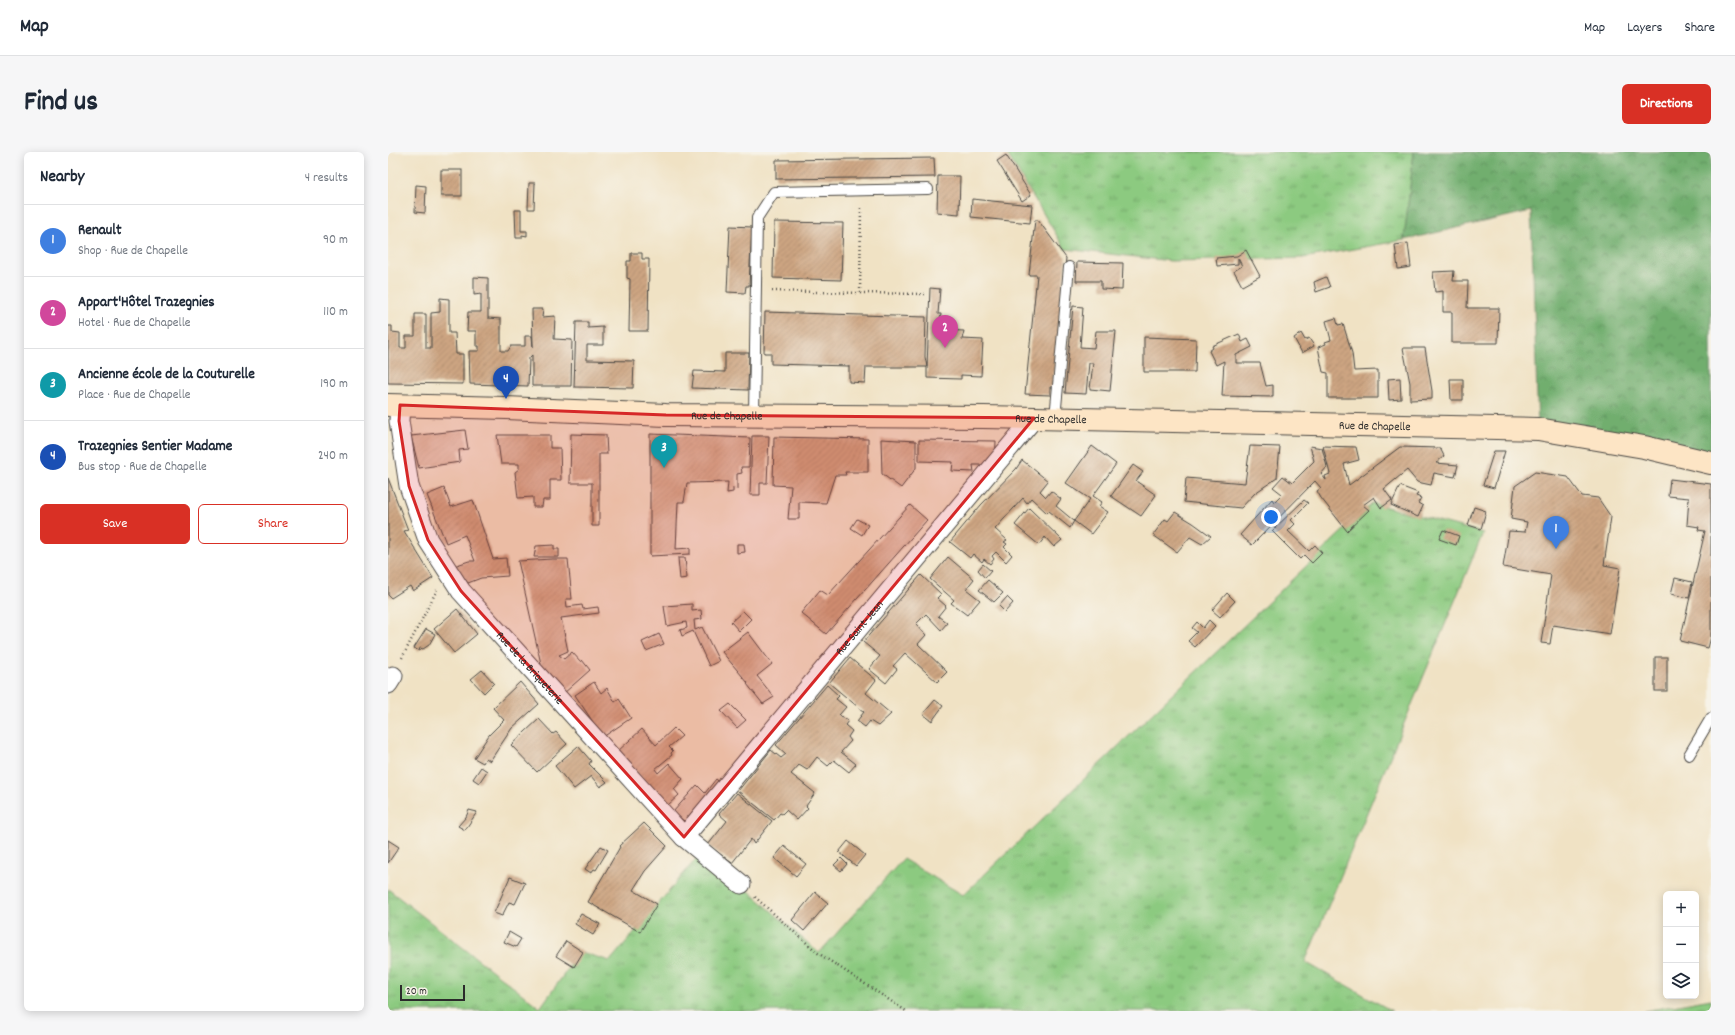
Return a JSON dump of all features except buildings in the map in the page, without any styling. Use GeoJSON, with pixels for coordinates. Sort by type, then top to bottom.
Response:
{"type":"FeatureCollection","features":[{"type":"Feature","properties":{"kind":"main road","name":"Rue de Chapelle"},"geometry":{"type":"LineString","coordinates":[[394,405],[666,415],[1044,418],[1538,429],[1644,447],[1711,463]]}},
{"type":"Feature","properties":{"kind":"street","name":"Rue de la Briqueterie"},"geometry":{"type":"LineString","coordinates":[[394,405],[399,420],[409,486],[428,540],[462,591],[684,837],[741,884]]}},
{"type":"Feature","properties":{"kind":"street","name":"Rue Saint-Jean"},"geometry":{"type":"LineString","coordinates":[[684,837],[1044,418]]}},
{"type":"Feature","properties":{"kind":"lane"},"geometry":{"type":"LineString","coordinates":[[754,416],[757,218],[774,192],[928,188]]}},
{"type":"Feature","properties":{"kind":"lane"},"geometry":{"type":"LineString","coordinates":[[1044,418],[1069,267]]}},
{"type":"Feature","properties":{"kind":"lane"},"geometry":{"type":"LineString","coordinates":[[1689,755],[1711,718]]}},
{"type":"Feature","properties":{"kind":"path"},"geometry":{"type":"LineString","coordinates":[[860,292],[861,190]]}},
{"type":"Feature","properties":{"kind":"path"},"geometry":{"type":"LineString","coordinates":[[756,291],[925,294]]}},
{"type":"Feature","properties":{"kind":"path"},"geometry":{"type":"LineString","coordinates":[[390,680],[448,570]]}},
{"type":"Feature","properties":{"kind":"path"},"geometry":{"type":"LineString","coordinates":[[741,884],[818,953],[906,1011]]}},
{"type":"Feature","properties":{"kind":"highlighted area"},"geometry":{"type":"Polygon","coordinates":[[[400,405],[666,415],[1034,418],[684,837],[461,591],[428,540],[409,486],[399,421],[400,405]]]}},
{"type":"Feature","properties":{"kind":"green space"},"geometry":{"type":"Polygon","coordinates":[[[1006,152],[1414,152],[1404,240],[1303,258],[1171,261],[1065,249],[1006,152]]]}},
{"type":"Feature","properties":{"kind":"green space"},"geometry":{"type":"Polygon","coordinates":[[[1414,152],[1711,152],[1711,463],[1538,429],[1531,211],[1404,240],[1414,152]]]}},
{"type":"Feature","properties":{"kind":"green space"},"geometry":{"type":"Polygon","coordinates":[[[1372,503],[1483,533],[1305,962],[1392,1011],[388,1011],[388,889],[540,1008],[580,952],[610,961],[702,852],[741,884],[819,953],[903,859],[963,895],[1372,503]]]}},
{"type":"Feature","properties":{"kind":"green space"},"geometry":{"type":"Polygon","coordinates":[[[1711,999],[1711,1011],[1644,1011],[1711,999]]]}},
{"type":"Feature","properties":{"kind":"place","name":"Appart'Hôtel Trazegnies"},"geometry":{"type":"Point","coordinates":[945,348]}},
{"type":"Feature","properties":{"kind":"place","name":"Trazegnies Sentier Madame"},"geometry":{"type":"Point","coordinates":[506,399]}},
{"type":"Feature","properties":{"kind":"place","name":"Ancienne école de la Couturelle"},"geometry":{"type":"Point","coordinates":[664,468]}},
{"type":"Feature","properties":{"kind":"place","name":"Renault"},"geometry":{"type":"Point","coordinates":[1556,549]}}]}
